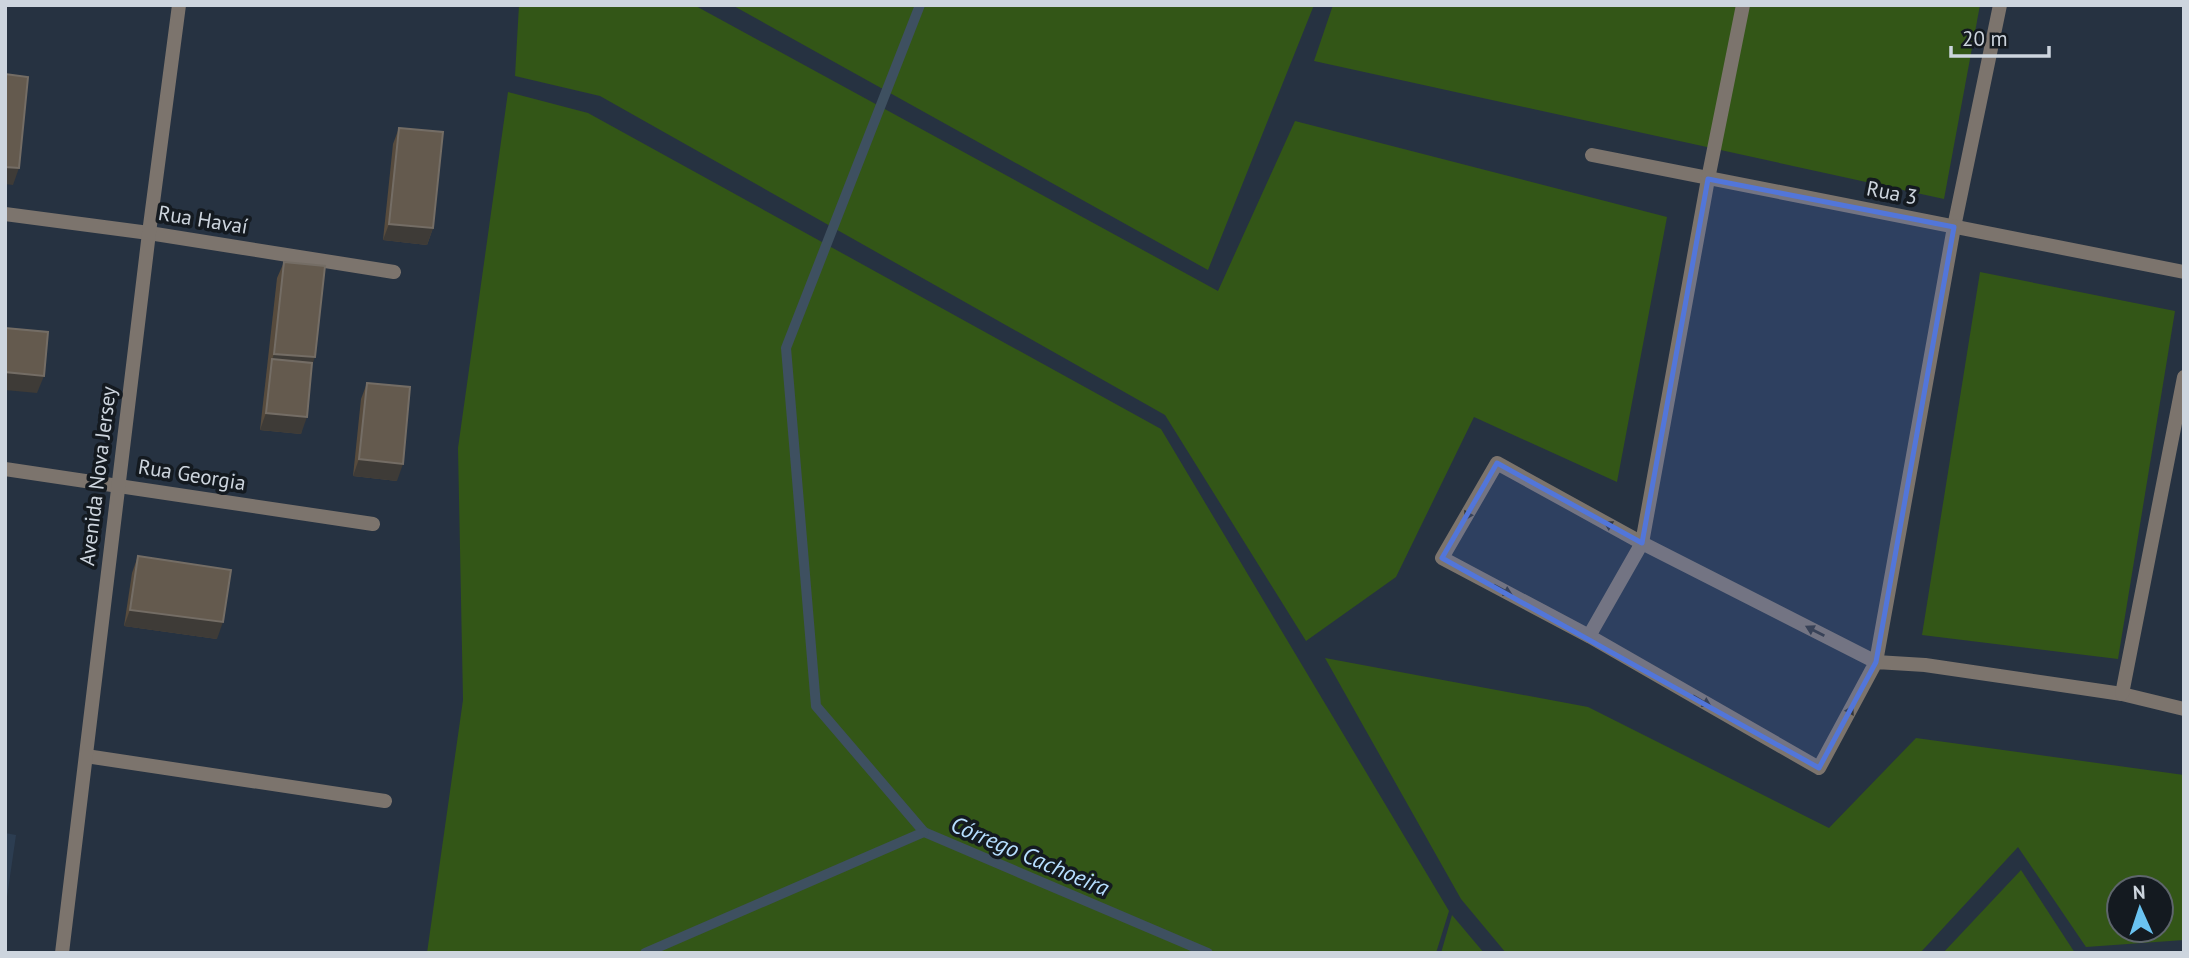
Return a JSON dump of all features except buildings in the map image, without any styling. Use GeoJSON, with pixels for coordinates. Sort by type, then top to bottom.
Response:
{"type":"FeatureCollection","features":[{"type":"Feature","properties":{"kind":"street","name":"Avenida Nova Jersey"},"geometry":{"type":"LineString","coordinates":[[62,953],[179,5]]}},
{"type":"Feature","properties":{"kind":"street"},"geometry":{"type":"LineString","coordinates":[[1589,636],[1642,543],[1708,178],[1743,5]]}},
{"type":"Feature","properties":{"kind":"street"},"geometry":{"type":"LineString","coordinates":[[2000,5],[1954,227],[1876,662],[1819,768],[1589,636],[1442,558],[1497,463],[1642,543],[1876,662],[1925,664],[2122,694],[2184,709]]}},
{"type":"Feature","properties":{"kind":"street","name":"Rua 3"},"geometry":{"type":"LineString","coordinates":[[1592,155],[2184,272]]}},
{"type":"Feature","properties":{"kind":"street","name":"Rua Havaí"},"geometry":{"type":"LineString","coordinates":[[5,214],[149,233],[394,272]]}},
{"type":"Feature","properties":{"kind":"street"},"geometry":{"type":"LineString","coordinates":[[2122,694],[2184,377]]}},
{"type":"Feature","properties":{"kind":"street","name":"Rua Georgia"},"geometry":{"type":"LineString","coordinates":[[5,469],[373,524]]}},
{"type":"Feature","properties":{"kind":"street"},"geometry":{"type":"LineString","coordinates":[[86,755],[385,802]]}},
{"type":"Feature","properties":{"kind":"highlighted area"},"geometry":{"type":"Polygon","coordinates":[[[1708,179],[1954,227],[1876,662],[1819,768],[1442,558],[1497,463],[1642,543],[1708,179]]]}},
{"type":"Feature","properties":{"kind":"shaded area"},"geometry":{"type":"Polygon","coordinates":[[[5,833],[16,835],[5,911],[5,833]]]}},
{"type":"Feature","properties":{"kind":"green space"},"geometry":{"type":"Polygon","coordinates":[[[519,5],[694,5],[1218,291],[1295,121],[1667,217],[1617,482],[1474,417],[1396,577],[1306,641],[1165,415],[600,96],[515,76],[519,5]]]}},
{"type":"Feature","properties":{"kind":"green space"},"geometry":{"type":"Polygon","coordinates":[[[732,5],[1314,5],[1208,270],[732,5]]]}},
{"type":"Feature","properties":{"kind":"green space"},"geometry":{"type":"Polygon","coordinates":[[[1333,5],[1980,5],[1944,199],[1314,61],[1333,5]]]}},
{"type":"Feature","properties":{"kind":"green space"},"geometry":{"type":"Polygon","coordinates":[[[508,92],[588,113],[1161,429],[1449,911],[1436,953],[427,953],[463,700],[458,448],[508,92]]]}},
{"type":"Feature","properties":{"kind":"green space"},"geometry":{"type":"Polygon","coordinates":[[[1980,272],[2175,311],[2118,659],[1922,635],[1980,272]]]}},
{"type":"Feature","properties":{"kind":"green space"},"geometry":{"type":"Polygon","coordinates":[[[1325,658],[1588,707],[1829,828],[1916,738],[2184,775],[2184,940],[2175,941],[2175,874],[2105,874],[2105,944],[2128,944],[2086,947],[2018,847],[1920,953],[1506,953],[1461,899],[1325,658]]]}},
{"type":"Feature","properties":{"kind":"green space"},"geometry":{"type":"Polygon","coordinates":[[[2021,870],[2075,953],[1943,953],[2021,870]]]}},
{"type":"Feature","properties":{"kind":"green space"},"geometry":{"type":"Polygon","coordinates":[[[1452,915],[1484,953],[1441,953],[1452,915]]]}},
{"type":"Feature","properties":{"kind":"waterway"},"geometry":{"type":"LineString","coordinates":[[920,5],[786,348],[816,706],[924,832],[1208,953]]}},
{"type":"Feature","properties":{"kind":"waterway","name":"Córrego Cachoeira"},"geometry":{"type":"LineString","coordinates":[[645,953],[924,832]]}}]}
